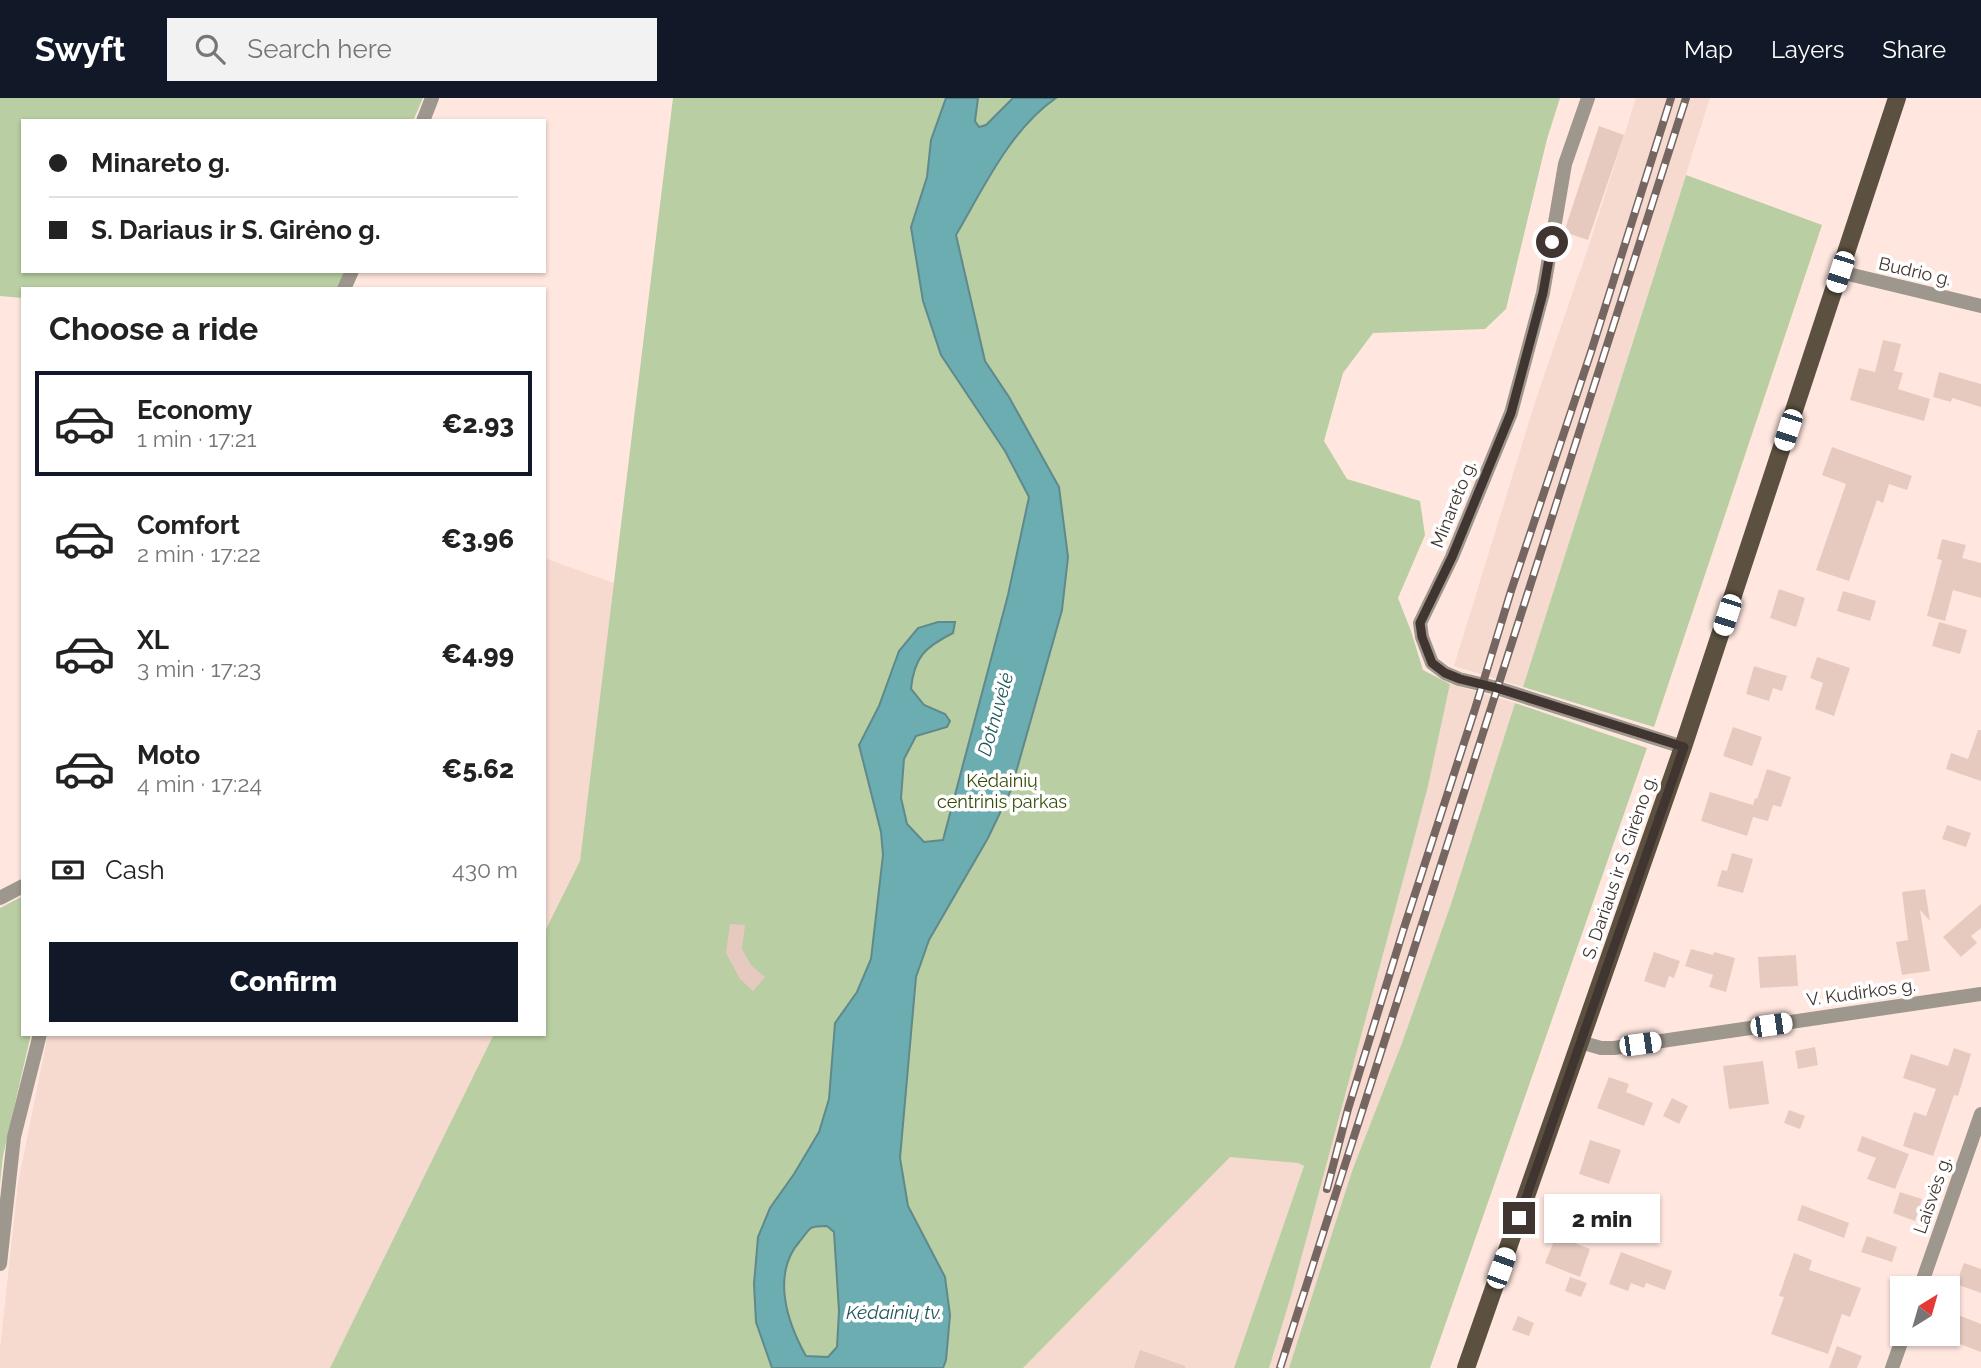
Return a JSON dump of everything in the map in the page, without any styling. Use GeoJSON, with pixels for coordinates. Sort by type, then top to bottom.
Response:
{"type":"FeatureCollection","features":[{"type":"Feature","properties":{"kind":"main road","name":"S. Dariaus ir S. Girėno g."},"geometry":{"type":"LineString","coordinates":[[1466,1368],[1684,747],[1898,98]]}},
{"type":"Feature","properties":{"kind":"street"},"geometry":{"type":"LineString","coordinates":[[424,119],[432,98]]}},
{"type":"Feature","properties":{"kind":"street","name":"Minareto g."},"geometry":{"type":"LineString","coordinates":[[1588,98],[1565,164],[1543,293],[1511,413],[1452,557],[1420,623],[1422,637],[1432,663],[1445,673],[1684,747]]}},
{"type":"Feature","properties":{"kind":"street","name":"Budrio g."},"geometry":{"type":"LineString","coordinates":[[1840,272],[1981,306]]}},
{"type":"Feature","properties":{"kind":"street"},"geometry":{"type":"LineString","coordinates":[[0,898],[21,887]]}},
{"type":"Feature","properties":{"kind":"street","name":"V. Kudirkos g."},"geometry":{"type":"LineString","coordinates":[[1580,1042],[1601,1048],[1614,1048],[1981,994]]}},
{"type":"Feature","properties":{"kind":"street"},"geometry":{"type":"LineString","coordinates":[[0,1264],[14,1137],[39,1036]]}},
{"type":"Feature","properties":{"kind":"street","name":"Laisvės g."},"geometry":{"type":"LineString","coordinates":[[1924,1276],[1981,1114]]}},
{"type":"Feature","properties":{"kind":"street"},"geometry":{"type":"LineString","coordinates":[[1892,1368],[1900,1346]]}},
{"type":"Feature","properties":{"kind":"shaded area"},"geometry":{"type":"Polygon","coordinates":[[[1636,98],[1710,98],[1523,687],[1454,666],[1536,399],[1636,98]]]}},
{"type":"Feature","properties":{"kind":"shaded area"},"geometry":{"type":"Polygon","coordinates":[[[546,559],[614,583],[580,861],[546,929],[546,559]]]}},
{"type":"Feature","properties":{"kind":"shaded area"},"geometry":{"type":"Polygon","coordinates":[[[1450,684],[1515,703],[1452,901],[1402,1043],[1352,1171],[1289,1368],[1269,1368],[1291,1296],[1413,843],[1450,684]]]}},
{"type":"Feature","properties":{"kind":"shaded area"},"geometry":{"type":"Polygon","coordinates":[[[48,1036],[493,1036],[330,1368],[0,1368],[18,1183],[48,1036]]]}},
{"type":"Feature","properties":{"kind":"shaded area"},"geometry":{"type":"Polygon","coordinates":[[[1230,1156],[1298,1163],[1304,1166],[1234,1368],[1023,1368],[1230,1156]]]}},
{"type":"Feature","properties":{"kind":"green space"},"geometry":{"type":"Polygon","coordinates":[[[0,98],[423,98],[414,119],[21,119],[21,273],[348,273],[342,287],[21,287],[21,298],[0,296],[0,98]]]}},
{"type":"Feature","properties":{"kind":"green space","name":"Kėdainių centrinis parkas"},"geometry":{"type":"Polygon","coordinates":[[[673,98],[1560,98],[1547,139],[1506,309],[1485,329],[1373,333],[1343,373],[1324,441],[1347,479],[1420,501],[1425,535],[1398,598],[1423,670],[1450,684],[1413,843],[1291,1296],[1269,1368],[1234,1368],[1304,1166],[1298,1163],[1230,1157],[1023,1368],[330,1368],[493,1036],[546,1036],[546,929],[580,861],[673,98]]]}},
{"type":"Feature","properties":{"kind":"green space"},"geometry":{"type":"Polygon","coordinates":[[[1686,175],[1822,225],[1654,727],[1523,687],[1686,175]]]}},
{"type":"Feature","properties":{"kind":"green space"},"geometry":{"type":"Polygon","coordinates":[[[1515,703],[1647,748],[1430,1368],[1289,1368],[1352,1171],[1402,1043],[1452,901],[1515,703]]]}},
{"type":"Feature","properties":{"kind":"green space"},"geometry":{"type":"Polygon","coordinates":[[[21,897],[21,1036],[31,1036],[3,1156],[0,1184],[0,908],[21,897]]]}},
{"type":"Feature","properties":{"kind":"water","name":"Kėdainių tv."},"geometry":{"type":"Polygon","coordinates":[[[946,98],[978,98],[975,121],[979,127],[986,125],[1013,98],[1056,98],[1025,126],[999,160],[956,235],[985,361],[1009,397],[1059,487],[1068,557],[1062,610],[1011,790],[988,838],[929,940],[916,977],[900,1158],[908,1206],[945,1277],[950,1315],[943,1368],[772,1368],[756,1322],[754,1284],[758,1237],[770,1208],[819,1132],[829,1099],[835,1023],[857,992],[871,959],[883,855],[881,832],[859,745],[879,706],[899,651],[918,628],[938,622],[955,622],[953,633],[928,648],[915,669],[911,689],[924,705],[945,714],[950,721],[947,727],[916,736],[904,759],[901,798],[907,824],[924,842],[943,840],[1008,595],[1029,497],[1005,451],[941,355],[923,301],[911,227],[927,177],[931,140],[946,98]],[[827,1226],[811,1228],[791,1254],[786,1268],[784,1283],[788,1313],[806,1356],[828,1357],[837,1347],[839,1311],[834,1232],[827,1226]]]}},
{"type":"Feature","properties":{"kind":"building"},"geometry":{"type":"Polygon","coordinates":[[[1599,126],[1624,135],[1588,240],[1564,232],[1599,126]]]}},
{"type":"Feature","properties":{"kind":"building"},"geometry":{"type":"Polygon","coordinates":[[[1883,340],[1901,344],[1894,371],[1903,373],[1898,389],[1930,399],[1924,421],[1850,400],[1859,368],[1875,372],[1883,340]]]}},
{"type":"Feature","properties":{"kind":"building"},"geometry":{"type":"Polygon","coordinates":[[[1939,372],[1981,384],[1981,407],[1952,398],[1951,402],[1933,397],[1939,372]]]}},
{"type":"Feature","properties":{"kind":"building"},"geometry":{"type":"Polygon","coordinates":[[[1832,447],[1912,476],[1907,490],[1889,484],[1883,503],[1877,500],[1849,581],[1816,570],[1846,484],[1822,475],[1832,447]]]}},
{"type":"Feature","properties":{"kind":"building"},"geometry":{"type":"Polygon","coordinates":[[[1942,539],[1966,545],[1962,558],[1981,563],[1981,598],[1953,590],[1945,621],[1927,616],[1942,560],[1937,559],[1942,539]]]}},
{"type":"Feature","properties":{"kind":"building"},"geometry":{"type":"Polygon","coordinates":[[[1779,589],[1805,598],[1796,627],[1770,618],[1779,589]]]}},
{"type":"Feature","properties":{"kind":"building"},"geometry":{"type":"Polygon","coordinates":[[[1843,591],[1876,601],[1870,621],[1837,611],[1843,591]]]}},
{"type":"Feature","properties":{"kind":"building"},"geometry":{"type":"Polygon","coordinates":[[[1939,622],[1967,630],[1960,654],[1932,646],[1939,622]]]}},
{"type":"Feature","properties":{"kind":"building"},"geometry":{"type":"Polygon","coordinates":[[[1817,657],[1850,668],[1834,716],[1815,709],[1823,683],[1810,678],[1817,657]]]}},
{"type":"Feature","properties":{"kind":"building"},"geometry":{"type":"Polygon","coordinates":[[[1754,666],[1787,676],[1782,691],[1773,688],[1769,701],[1746,694],[1754,666]]]}},
{"type":"Feature","properties":{"kind":"building"},"geometry":{"type":"Polygon","coordinates":[[[1733,727],[1762,737],[1752,766],[1723,756],[1733,727]]]}},
{"type":"Feature","properties":{"kind":"building"},"geometry":{"type":"Polygon","coordinates":[[[1978,730],[1981,730],[1981,781],[1946,769],[1951,753],[1968,759],[1978,730]]]}},
{"type":"Feature","properties":{"kind":"building"},"geometry":{"type":"Polygon","coordinates":[[[1767,769],[1791,777],[1781,807],[1773,805],[1768,821],[1753,817],[1747,836],[1701,821],[1710,792],[1753,805],[1767,769]]]}},
{"type":"Feature","properties":{"kind":"building"},"geometry":{"type":"Polygon","coordinates":[[[1947,825],[1971,833],[1966,847],[1942,839],[1947,825]]]}},
{"type":"Feature","properties":{"kind":"building"},"geometry":{"type":"Polygon","coordinates":[[[1732,853],[1753,859],[1743,893],[1717,886],[1722,870],[1727,871],[1732,853]]]}},
{"type":"Feature","properties":{"kind":"building"},"geometry":{"type":"Polygon","coordinates":[[[1925,889],[1930,921],[1920,910],[1930,971],[1902,975],[1896,942],[1908,940],[1902,892],[1925,889]]]}},
{"type":"Feature","properties":{"kind":"building"},"geometry":{"type":"Polygon","coordinates":[[[1981,904],[1981,928],[1971,936],[1977,943],[1961,957],[1943,937],[1981,904]]]}},
{"type":"Feature","properties":{"kind":"building"},"geometry":{"type":"Polygon","coordinates":[[[730,924],[745,925],[742,949],[751,965],[765,977],[753,991],[740,979],[726,953],[730,924]]]}},
{"type":"Feature","properties":{"kind":"building"},"geometry":{"type":"Polygon","coordinates":[[[1691,949],[1735,958],[1726,992],[1709,987],[1713,975],[1685,966],[1691,949]]]}},
{"type":"Feature","properties":{"kind":"building"},"geometry":{"type":"Polygon","coordinates":[[[1654,952],[1680,961],[1674,978],[1669,976],[1665,988],[1644,981],[1654,952]]]}},
{"type":"Feature","properties":{"kind":"building"},"geometry":{"type":"Polygon","coordinates":[[[1796,955],[1798,986],[1760,988],[1758,957],[1796,955]]]}},
{"type":"Feature","properties":{"kind":"building"},"geometry":{"type":"Polygon","coordinates":[[[1815,1047],[1818,1065],[1798,1069],[1795,1051],[1815,1047]]]}},
{"type":"Feature","properties":{"kind":"building"},"geometry":{"type":"Polygon","coordinates":[[[1954,1048],[1971,1054],[1958,1096],[1954,1095],[1933,1156],[1903,1146],[1914,1112],[1926,1116],[1936,1089],[1903,1078],[1911,1054],[1948,1066],[1954,1048]]]}},
{"type":"Feature","properties":{"kind":"building"},"geometry":{"type":"Polygon","coordinates":[[[1763,1061],[1769,1104],[1729,1109],[1723,1066],[1763,1061]]]}},
{"type":"Feature","properties":{"kind":"building"},"geometry":{"type":"Polygon","coordinates":[[[1609,1077],[1629,1084],[1626,1092],[1653,1103],[1644,1126],[1597,1108],[1609,1077]]]}},
{"type":"Feature","properties":{"kind":"building"},"geometry":{"type":"Polygon","coordinates":[[[1672,1098],[1688,1106],[1679,1124],[1663,1116],[1672,1098]]]}},
{"type":"Feature","properties":{"kind":"building"},"geometry":{"type":"Polygon","coordinates":[[[1789,1110],[1805,1116],[1800,1129],[1784,1123],[1789,1110]]]}},
{"type":"Feature","properties":{"kind":"building"},"geometry":{"type":"Polygon","coordinates":[[[1862,1136],[1909,1154],[1895,1189],[1867,1179],[1876,1158],[1857,1151],[1862,1136]]]}},
{"type":"Feature","properties":{"kind":"building"},"geometry":{"type":"Polygon","coordinates":[[[1590,1140],[1621,1150],[1609,1184],[1579,1174],[1590,1140]]]}},
{"type":"Feature","properties":{"kind":"building"},"geometry":{"type":"Polygon","coordinates":[[[1900,1192],[1922,1199],[1915,1221],[1893,1213],[1900,1192]]]}},
{"type":"Feature","properties":{"kind":"building"},"geometry":{"type":"Polygon","coordinates":[[[1621,1201],[1636,1207],[1629,1228],[1613,1223],[1621,1201]]]}},
{"type":"Feature","properties":{"kind":"building"},"geometry":{"type":"Polygon","coordinates":[[[1802,1205],[1849,1223],[1844,1238],[1797,1220],[1802,1205]]]}},
{"type":"Feature","properties":{"kind":"building"},"geometry":{"type":"Polygon","coordinates":[[[1556,1236],[1590,1249],[1580,1277],[1545,1263],[1556,1236]]]}},
{"type":"Feature","properties":{"kind":"building"},"geometry":{"type":"Polygon","coordinates":[[[1867,1236],[1897,1247],[1892,1262],[1861,1252],[1867,1236]]]}},
{"type":"Feature","properties":{"kind":"building"},"geometry":{"type":"Polygon","coordinates":[[[1621,1252],[1672,1271],[1665,1290],[1646,1283],[1644,1288],[1631,1283],[1628,1291],[1609,1284],[1621,1252]]]}},
{"type":"Feature","properties":{"kind":"building"},"geometry":{"type":"Polygon","coordinates":[[[1794,1253],[1812,1260],[1809,1270],[1861,1288],[1850,1317],[1842,1314],[1828,1354],[1771,1334],[1784,1297],[1779,1296],[1794,1253]]]}},
{"type":"Feature","properties":{"kind":"building"},"geometry":{"type":"Polygon","coordinates":[[[1964,1263],[1981,1269],[1981,1293],[1960,1285],[1959,1276],[1964,1263]]]}},
{"type":"Feature","properties":{"kind":"building"},"geometry":{"type":"Polygon","coordinates":[[[1570,1277],[1587,1283],[1581,1297],[1565,1291],[1570,1277]]]}},
{"type":"Feature","properties":{"kind":"building"},"geometry":{"type":"Polygon","coordinates":[[[1518,1316],[1534,1323],[1529,1336],[1512,1330],[1518,1316]]]}},
{"type":"Feature","properties":{"kind":"building"},"geometry":{"type":"Polygon","coordinates":[[[1960,1316],[1981,1324],[1981,1352],[1960,1344],[1960,1316]]]}},
{"type":"Feature","properties":{"kind":"building"},"geometry":{"type":"Polygon","coordinates":[[[1837,1346],[1862,1356],[1857,1368],[1829,1368],[1837,1346]]]}},
{"type":"Feature","properties":{"kind":"building"},"geometry":{"type":"Polygon","coordinates":[[[1140,1350],[1185,1366],[1185,1368],[1134,1368],[1140,1350]]]}},
{"type":"Feature","properties":{"kind":"railway"},"geometry":{"type":"LineString","coordinates":[[1327,1189],[1348,1109],[1403,931],[1671,98]]}},
{"type":"Feature","properties":{"kind":"railway"},"geometry":{"type":"LineString","coordinates":[[1280,1368],[1686,98]]}},
{"type":"Feature","properties":{"kind":"route"},"geometry":{"type":"LineString","coordinates":[[1519,1218],[1684,747],[1445,673],[1432,663],[1422,637],[1420,623],[1452,557],[1511,413],[1543,293],[1552,242]]}},
{"type":"Feature","properties":{"kind":"water label","name":"Dotnuvėlė"},"geometry":{"type":"Point","coordinates":[995,714]}}]}
